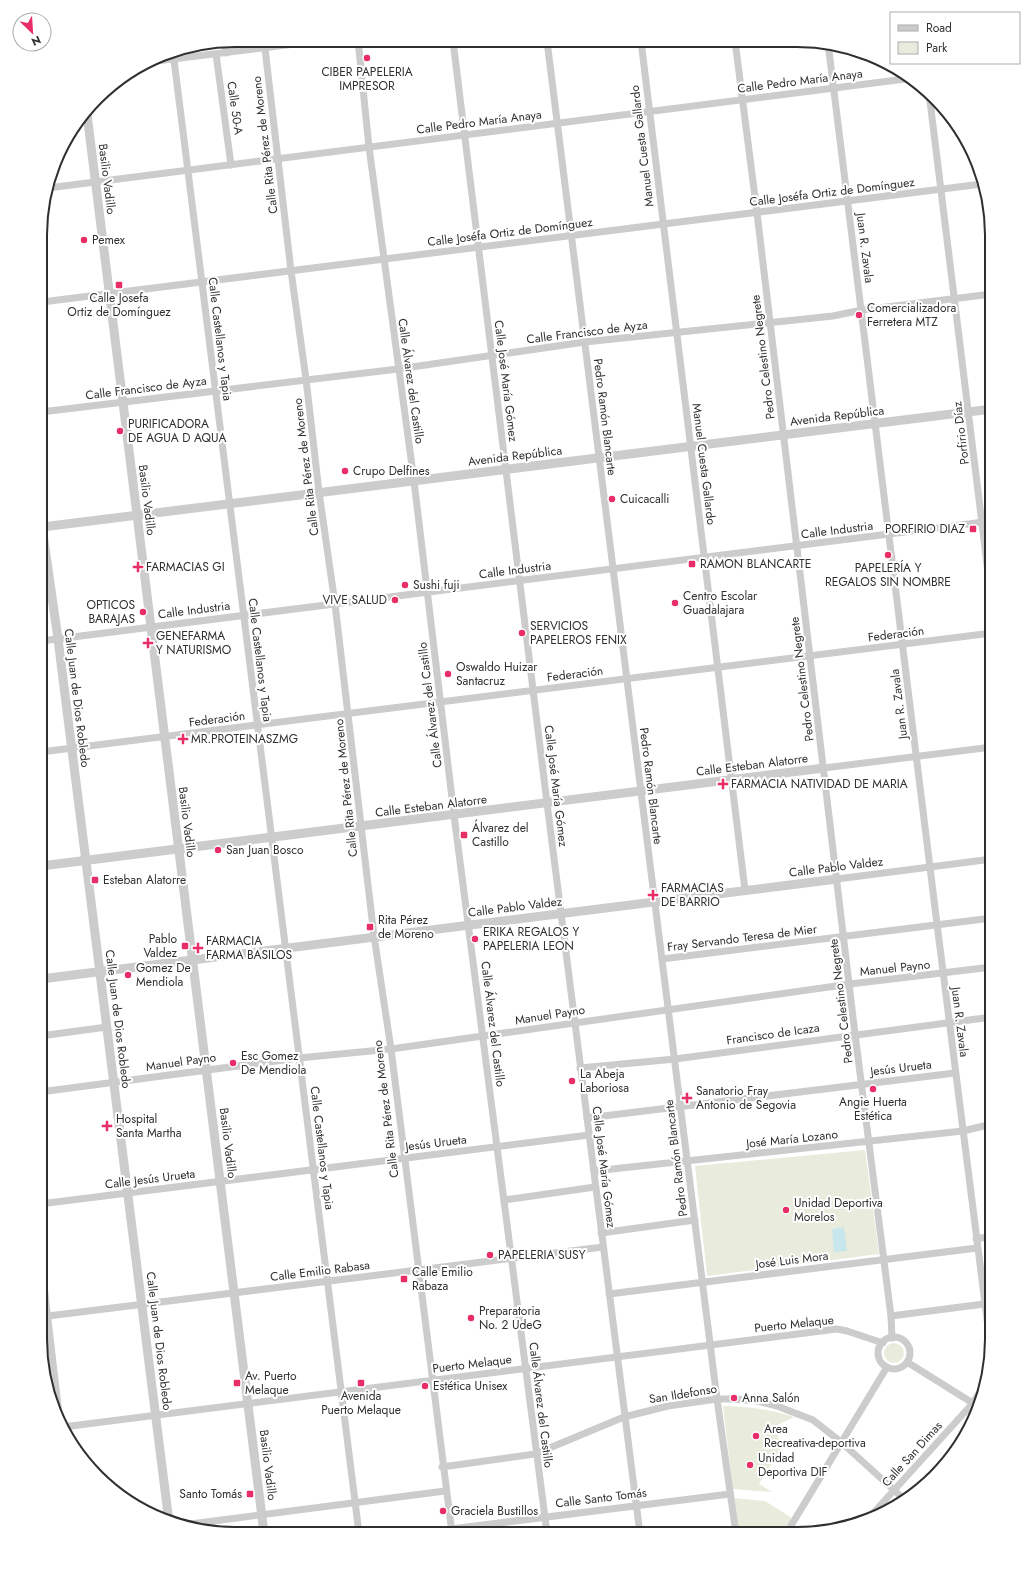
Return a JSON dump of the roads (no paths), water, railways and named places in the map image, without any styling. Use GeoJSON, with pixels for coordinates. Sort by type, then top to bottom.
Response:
{"type":"FeatureCollection","features":[{"type":"Feature","properties":{"kind":"street"},"geometry":{"type":"LineString","coordinates":[[225,47],[226,53]]}},
{"type":"Feature","properties":{"kind":"street"},"geometry":{"type":"LineString","coordinates":[[178,56],[216,54],[273,47]]}},
{"type":"Feature","properties":{"kind":"street","name":"Calle Álvarez del Castillo"},"geometry":{"type":"LineString","coordinates":[[359,47],[383,259],[414,481],[454,815],[484,1036],[535,1454],[546,1527]]}},
{"type":"Feature","properties":{"kind":"street","name":"Calle José María Gómez"},"geometry":{"type":"LineString","coordinates":[[454,47],[574,1022],[639,1527]]}},
{"type":"Feature","properties":{"kind":"street","name":"Pedro Ramón Blancarte"},"geometry":{"type":"LineString","coordinates":[[548,47],[710,1344],[735,1527]]}},
{"type":"Feature","properties":{"kind":"street","name":"Manuel Cuesta Gallardo"},"geometry":{"type":"LineString","coordinates":[[642,47],[662,224],[745,890]]}},
{"type":"Feature","properties":{"kind":"street","name":"Pedro Celestino Negrete"},"geometry":{"type":"LineString","coordinates":[[736,47],[811,656],[855,1034],[892,1316],[892,1338]]}},
{"type":"Feature","properties":{"kind":"street","name":"Calle Rita Pérez de Moreno"},"geometry":{"type":"LineString","coordinates":[[265,48],[291,271],[335,604],[360,826],[390,1049],[450,1527]]}},
{"type":"Feature","properties":{"kind":"street","name":"Juan R. Zavala"},"geometry":{"type":"LineString","coordinates":[[829,50],[985,1309]]}},
{"type":"Feature","properties":{"kind":"street","name":"Calle 50-A"},"geometry":{"type":"LineString","coordinates":[[216,54],[231,165]]}},
{"type":"Feature","properties":{"kind":"street","name":"Calle Castellanos y Tapia"},"geometry":{"type":"LineString","coordinates":[[173,57],[358,1527]]}},
{"type":"Feature","properties":{"kind":"street","name":"Calle Pedro María Anaya"},"geometry":{"type":"LineString","coordinates":[[53,187],[902,79]]}},
{"type":"Feature","properties":{"kind":"street","name":"Porfirio Díaz"},"geometry":{"type":"LineString","coordinates":[[930,102],[985,548]]}},
{"type":"Feature","properties":{"kind":"street","name":"Basilio Vadillo"},"geometry":{"type":"LineString","coordinates":[[88,118],[263,1527]]}},
{"type":"Feature","properties":{"kind":"street","name":"Calle Joséfa Ortiz de Domínguez"},"geometry":{"type":"LineString","coordinates":[[47,301],[978,184]]}},
{"type":"Feature","properties":{"kind":"street","name":"Calle Francisco de Ayza"},"geometry":{"type":"LineString","coordinates":[[47,411],[492,356],[585,342],[676,333],[769,321],[833,316],[862,310],[985,295]]}},
{"type":"Feature","properties":{"kind":"street","name":"Avenida República"},"geometry":{"type":"LineString","coordinates":[[47,523],[137,515],[985,410]]}},
{"type":"Feature","properties":{"kind":"street","name":"Calle Industria"},"geometry":{"type":"LineString","coordinates":[[47,640],[985,523]]}},
{"type":"Feature","properties":{"kind":"street","name":"Calle Juan de Dios Robledo"},"geometry":{"type":"LineString","coordinates":[[47,565],[58,639],[168,1515]]}},
{"type":"Feature","properties":{"kind":"street","name":"Federación"},"geometry":{"type":"LineString","coordinates":[[47,751],[985,634]]}},
{"type":"Feature","properties":{"kind":"street"},"geometry":{"type":"LineString","coordinates":[[824,768],[985,748]]}},
{"type":"Feature","properties":{"kind":"street","name":"Calle Esteban Alatorre"},"geometry":{"type":"LineString","coordinates":[[47,865],[824,768]]}},
{"type":"Feature","properties":{"kind":"street","name":"Calle Pablo Valdez"},"geometry":{"type":"LineString","coordinates":[[47,978],[930,866],[985,861]]}},
{"type":"Feature","properties":{"kind":"street","name":"Fray Servando Teresa de Mier"},"geometry":{"type":"LineString","coordinates":[[662,959],[985,919]]}},
{"type":"Feature","properties":{"kind":"street","name":"Manuel Payno"},"geometry":{"type":"LineString","coordinates":[[47,1091],[300,1058],[390,1049],[850,984],[985,968]]}},
{"type":"Feature","properties":{"kind":"street","name":"Francisco de Icaza"},"geometry":{"type":"LineString","coordinates":[[580,1068],[675,1059],[985,1018]]}},
{"type":"Feature","properties":{"kind":"street"},"geometry":{"type":"LineString","coordinates":[[47,1035],[107,1027]]}},
{"type":"Feature","properties":{"kind":"street","name":"Jesús Urueta"},"geometry":{"type":"LineString","coordinates":[[587,1118],[955,1072]]}},
{"type":"Feature","properties":{"kind":"street","name":"José María Lozano"},"geometry":{"type":"LineString","coordinates":[[594,1171],[869,1142],[963,1131],[985,1126]]}},
{"type":"Feature","properties":{"kind":"street","name":"Jesús Urueta"},"geometry":{"type":"LineString","coordinates":[[262,1176],[589,1135]]}},
{"type":"Feature","properties":{"kind":"street","name":"Calle Jesús Urueta"},"geometry":{"type":"LineString","coordinates":[[47,1203],[262,1176]]}},
{"type":"Feature","properties":{"kind":"street"},"geometry":{"type":"LineString","coordinates":[[504,1200],[596,1187]]}},
{"type":"Feature","properties":{"kind":"street"},"geometry":{"type":"LineString","coordinates":[[601,1233],[695,1220]]}},
{"type":"Feature","properties":{"kind":"street"},"geometry":{"type":"LineString","coordinates":[[976,1239],[985,1237]]}},
{"type":"Feature","properties":{"kind":"street","name":"Calle Emilio Rabasa"},"geometry":{"type":"LineString","coordinates":[[48,1316],[603,1246]]}},
{"type":"Feature","properties":{"kind":"street","name":"José Luis Mora"},"geometry":{"type":"LineString","coordinates":[[609,1294],[977,1248]]}},
{"type":"Feature","properties":{"kind":"street"},"geometry":{"type":"LineString","coordinates":[[892,1316],[984,1304]]}},
{"type":"Feature","properties":{"kind":"street"},"geometry":{"type":"LineString","coordinates":[[47,1308],[58,1402]]}},
{"type":"Feature","properties":{"kind":"street","name":"Puerto Melaque"},"geometry":{"type":"LineString","coordinates":[[68,1426],[837,1329],[882,1343]]}},
{"type":"Feature","properties":{"kind":"street"},"geometry":{"type":"LineString","coordinates":[[892,1338],[898,1338],[908,1345],[910,1356],[908,1362],[898,1369],[887,1367],[880,1359],[880,1348],[882,1343],[892,1338]]}},
{"type":"Feature","properties":{"kind":"street"},"geometry":{"type":"LineString","coordinates":[[908,1362],[974,1404]]}},
{"type":"Feature","properties":{"kind":"street"},"geometry":{"type":"LineString","coordinates":[[790,1527],[887,1367]]}},
{"type":"Feature","properties":{"kind":"street","name":"San Ildefonso"},"geometry":{"type":"LineString","coordinates":[[442,1467],[535,1454],[624,1417],[668,1406],[717,1398],[758,1401],[791,1410],[820,1425],[901,1496]]}},
{"type":"Feature","properties":{"kind":"street","name":"Calle San Dimas"},"geometry":{"type":"LineString","coordinates":[[876,1510],[971,1410]]}},
{"type":"Feature","properties":{"kind":"street"},"geometry":{"type":"LineString","coordinates":[[198,1523],[446,1491]]}},
{"type":"Feature","properties":{"kind":"street","name":"Calle Santo Tomás"},"geometry":{"type":"LineString","coordinates":[[478,1527],[545,1517],[730,1494]]}},
{"type":"Feature","properties":{"kind":"water"},"geometry":{"type":"Polygon","coordinates":[[[844,1227],[847,1251],[834,1252],[832,1229],[844,1227]]]}},
{"type":"Feature","properties":{"kind":"place","name":"CIBER PAPELERIA IMPRESOR"},"geometry":{"type":"Point","coordinates":[367,58]}},
{"type":"Feature","properties":{"kind":"place","name":"Pemex"},"geometry":{"type":"Point","coordinates":[84,240]}},
{"type":"Feature","properties":{"kind":"place","name":"Calle Josefa Ortiz de Domínguez"},"geometry":{"type":"Point","coordinates":[119,285]}},
{"type":"Feature","properties":{"kind":"place","name":"Comercializadora Ferretera MTZ"},"geometry":{"type":"Point","coordinates":[859,315]}},
{"type":"Feature","properties":{"kind":"place","name":"PURIFICADORA DE AGUA D AQUA"},"geometry":{"type":"Point","coordinates":[120,431]}},
{"type":"Feature","properties":{"kind":"place","name":"Crupo Delfines"},"geometry":{"type":"Point","coordinates":[345,471]}},
{"type":"Feature","properties":{"kind":"place","name":"Cuicacalli"},"geometry":{"type":"Point","coordinates":[612,499]}},
{"type":"Feature","properties":{"kind":"place","name":"PORFIRIO DIAZ"},"geometry":{"type":"Point","coordinates":[973,529]}},
{"type":"Feature","properties":{"kind":"place","name":"PAPELERÍA Y REGALOS SIN NOMBRE"},"geometry":{"type":"Point","coordinates":[888,555]}},
{"type":"Feature","properties":{"kind":"place","name":"RAMON BLANCARTE"},"geometry":{"type":"Point","coordinates":[692,564]}},
{"type":"Feature","properties":{"kind":"place","name":"FARMACIAS GI"},"geometry":{"type":"Point","coordinates":[138,567]}},
{"type":"Feature","properties":{"kind":"place","name":"Sushi fuji"},"geometry":{"type":"Point","coordinates":[405,585]}},
{"type":"Feature","properties":{"kind":"place","name":"VIVE SALUD"},"geometry":{"type":"Point","coordinates":[395,600]}},
{"type":"Feature","properties":{"kind":"place","name":"Centro Escolar Guadalajara"},"geometry":{"type":"Point","coordinates":[675,603]}},
{"type":"Feature","properties":{"kind":"place","name":"OPTICOS BARAJAS"},"geometry":{"type":"Point","coordinates":[143,612]}},
{"type":"Feature","properties":{"kind":"place","name":"SERVICIOS PAPELEROS FENIX"},"geometry":{"type":"Point","coordinates":[522,633]}},
{"type":"Feature","properties":{"kind":"place","name":"GENEFARMA Y NATURISMO"},"geometry":{"type":"Point","coordinates":[148,643]}},
{"type":"Feature","properties":{"kind":"place","name":"Oswaldo Huizar Santacruz"},"geometry":{"type":"Point","coordinates":[448,674]}},
{"type":"Feature","properties":{"kind":"place","name":"MR.PROTEINASZMG"},"geometry":{"type":"Point","coordinates":[183,739]}},
{"type":"Feature","properties":{"kind":"place","name":"FARMACIA NATIVIDAD DE MARIA"},"geometry":{"type":"Point","coordinates":[723,784]}},
{"type":"Feature","properties":{"kind":"place","name":"Álvarez del Castillo"},"geometry":{"type":"Point","coordinates":[464,835]}},
{"type":"Feature","properties":{"kind":"place","name":"San Juan Bosco"},"geometry":{"type":"Point","coordinates":[218,850]}},
{"type":"Feature","properties":{"kind":"place","name":"Esteban Alatorre"},"geometry":{"type":"Point","coordinates":[95,880]}},
{"type":"Feature","properties":{"kind":"place","name":"FARMACIAS DE BARRIO"},"geometry":{"type":"Point","coordinates":[653,895]}},
{"type":"Feature","properties":{"kind":"place","name":"Rita Pérez de Moreno"},"geometry":{"type":"Point","coordinates":[370,927]}},
{"type":"Feature","properties":{"kind":"place","name":"ERIKA REGALOS Y PAPELERIA LEON"},"geometry":{"type":"Point","coordinates":[475,939]}},
{"type":"Feature","properties":{"kind":"place","name":"Pablo Valdez"},"geometry":{"type":"Point","coordinates":[185,946]}},
{"type":"Feature","properties":{"kind":"place","name":"FARMACIA FARMA BASILOS"},"geometry":{"type":"Point","coordinates":[198,948]}},
{"type":"Feature","properties":{"kind":"place","name":"Gomez De Mendiola"},"geometry":{"type":"Point","coordinates":[128,975]}},
{"type":"Feature","properties":{"kind":"place","name":"Esc Gomez De Mendiola"},"geometry":{"type":"Point","coordinates":[233,1063]}},
{"type":"Feature","properties":{"kind":"place","name":"La Abeja Laboriosa"},"geometry":{"type":"Point","coordinates":[572,1081]}},
{"type":"Feature","properties":{"kind":"place","name":"Angie Huerta Estética"},"geometry":{"type":"Point","coordinates":[873,1089]}},
{"type":"Feature","properties":{"kind":"place","name":"Sanatorio Fray Antonio de Segovia"},"geometry":{"type":"Point","coordinates":[687,1098]}},
{"type":"Feature","properties":{"kind":"place","name":"Hospital Santa Martha"},"geometry":{"type":"Point","coordinates":[107,1126]}},
{"type":"Feature","properties":{"kind":"place","name":"Unidad Deportiva Morelos"},"geometry":{"type":"Point","coordinates":[786,1210]}},
{"type":"Feature","properties":{"kind":"place","name":"PAPELERIA SUSY"},"geometry":{"type":"Point","coordinates":[490,1255]}},
{"type":"Feature","properties":{"kind":"place","name":"Calle Emilio Rabaza"},"geometry":{"type":"Point","coordinates":[404,1279]}},
{"type":"Feature","properties":{"kind":"place","name":"Preparatoria No. 2 UdeG"},"geometry":{"type":"Point","coordinates":[471,1318]}},
{"type":"Feature","properties":{"kind":"place","name":"Av. Puerto Melaque"},"geometry":{"type":"Point","coordinates":[237,1383]}},
{"type":"Feature","properties":{"kind":"place","name":"Avenida Puerto Melaque"},"geometry":{"type":"Point","coordinates":[361,1383]}},
{"type":"Feature","properties":{"kind":"place","name":"Estética Unisex"},"geometry":{"type":"Point","coordinates":[425,1386]}},
{"type":"Feature","properties":{"kind":"place","name":"Anna Salón"},"geometry":{"type":"Point","coordinates":[734,1398]}},
{"type":"Feature","properties":{"kind":"place","name":"Area Recreativa-deportiva"},"geometry":{"type":"Point","coordinates":[756,1436]}},
{"type":"Feature","properties":{"kind":"place","name":"Unidad Deportiva DIF"},"geometry":{"type":"Point","coordinates":[750,1465]}},
{"type":"Feature","properties":{"kind":"place","name":"Santo Tomás"},"geometry":{"type":"Point","coordinates":[250,1494]}},
{"type":"Feature","properties":{"kind":"place","name":"Graciela Bustillos"},"geometry":{"type":"Point","coordinates":[443,1511]}}]}
